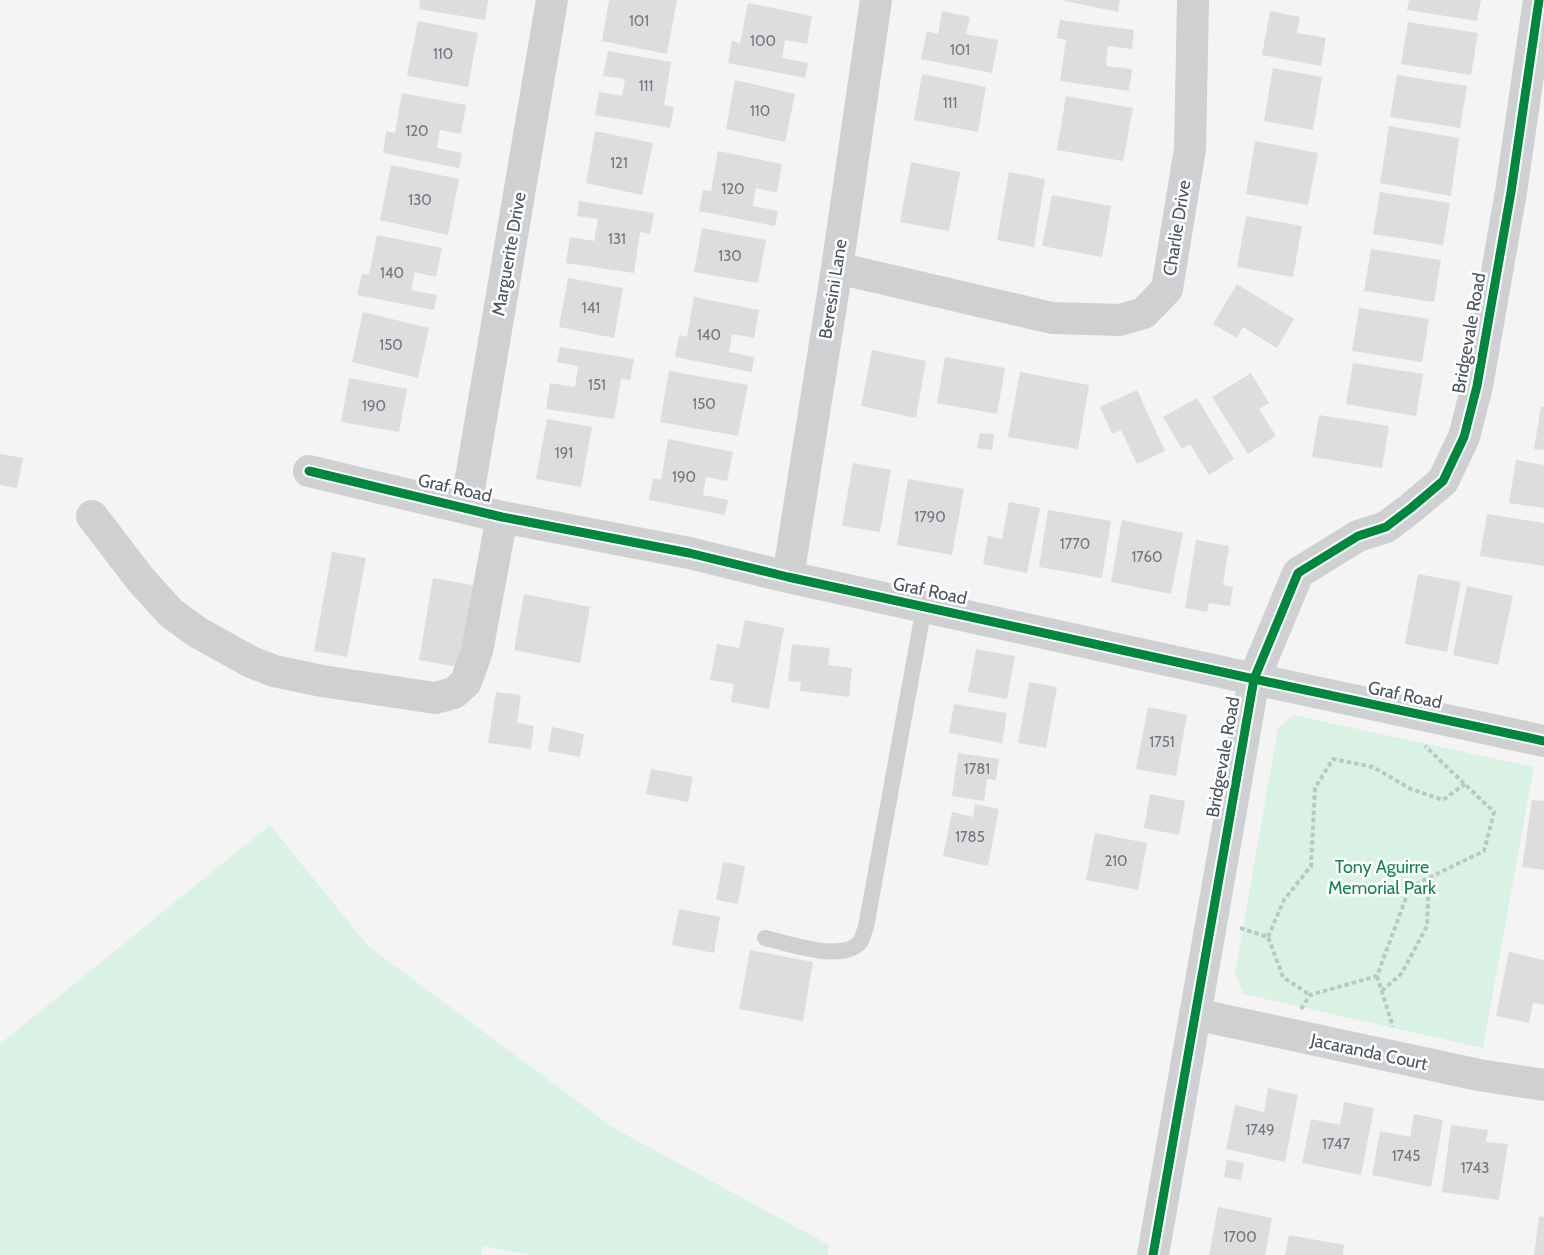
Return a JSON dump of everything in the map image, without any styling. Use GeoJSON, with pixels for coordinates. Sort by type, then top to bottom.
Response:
{"type":"FeatureCollection","features":[{"type":"Feature","properties":{"kind":"street","name":"Marguerite Drive"},"geometry":{"type":"LineString","coordinates":[[466,507],[552,0]]}},
{"type":"Feature","properties":{"kind":"street","name":"Beresini Lane"},"geometry":{"type":"LineString","coordinates":[[788,577],[837,268],[876,0]]}},
{"type":"Feature","properties":{"kind":"street","name":"Charlie Drive"},"geometry":{"type":"LineString","coordinates":[[837,268],[1052,318],[1120,320],[1144,313],[1167,289],[1188,160],[1193,0]]}},
{"type":"Feature","properties":{"kind":"street","name":"Bridgevale Road"},"geometry":{"type":"LineString","coordinates":[[1153,1255],[1254,680],[1298,573],[1358,536],[1386,527],[1411,508],[1443,481],[1464,437],[1477,386],[1511,192],[1539,0]]}},
{"type":"Feature","properties":{"kind":"street","name":"Graf Road"},"geometry":{"type":"LineString","coordinates":[[309,471],[502,517],[689,553],[1254,680],[1544,741]]}},
{"type":"Feature","properties":{"kind":"street"},"geometry":{"type":"LineString","coordinates":[[92,516],[141,580],[171,612],[197,632],[251,662],[274,671],[322,681],[435,698],[454,693],[466,682],[471,671],[477,651],[502,517]]}},
{"type":"Feature","properties":{"kind":"street","name":"Jacaranda Court"},"geometry":{"type":"LineString","coordinates":[[1195,1014],[1479,1075],[1544,1085]]}},
{"type":"Feature","properties":{"kind":"lane"},"geometry":{"type":"LineString","coordinates":[[765,938],[826,952],[852,948],[861,941],[866,927],[924,607]]}},
{"type":"Feature","properties":{"kind":"path"},"geometry":{"type":"LineString","coordinates":[[1402,1059],[1377,976],[1410,887],[1484,852],[1494,812],[1424,745]]}},
{"type":"Feature","properties":{"kind":"path"},"geometry":{"type":"LineString","coordinates":[[1310,994],[1283,977],[1268,937],[1284,900],[1311,866],[1315,788],[1333,759],[1374,767],[1411,789],[1443,800],[1466,784]]}},
{"type":"Feature","properties":{"kind":"path"},"geometry":{"type":"LineString","coordinates":[[1382,991],[1402,973],[1427,926],[1429,878]]}},
{"type":"Feature","properties":{"kind":"path"},"geometry":{"type":"LineString","coordinates":[[1210,924],[1242,928],[1268,937]]}},
{"type":"Feature","properties":{"kind":"path"},"geometry":{"type":"LineString","coordinates":[[1286,1035],[1310,994],[1377,976]]}},
{"type":"Feature","properties":{"kind":"green space","name":"Tony Aguirre Memorial Park"},"geometry":{"type":"Polygon","coordinates":[[[1293,715],[1534,767],[1483,1048],[1243,994],[1235,973],[1278,728],[1293,715]]]}},
{"type":"Feature","properties":{"kind":"green space"},"geometry":{"type":"Polygon","coordinates":[[[270,825],[368,946],[612,1127],[829,1245],[827,1255],[531,1255],[483,1246],[481,1255],[0,1255],[0,1044],[270,825]]]}},
{"type":"Feature","properties":{"kind":"building"},"geometry":{"type":"Polygon","coordinates":[[[420,0],[488,0],[485,20],[419,9],[420,0]]]}},
{"type":"Feature","properties":{"kind":"building"},"geometry":{"type":"Polygon","coordinates":[[[609,0],[677,0],[667,54],[602,41],[609,0]]]}},
{"type":"Feature","properties":{"kind":"building"},"geometry":{"type":"Polygon","coordinates":[[[1061,0],[1120,0],[1118,12],[1061,0]]]}},
{"type":"Feature","properties":{"kind":"building"},"geometry":{"type":"Polygon","coordinates":[[[1409,0],[1481,0],[1477,21],[1407,10],[1409,0]]]}},
{"type":"Feature","properties":{"kind":"building"},"geometry":{"type":"Polygon","coordinates":[[[748,3],[812,16],[807,44],[785,40],[782,58],[808,63],[805,78],[728,63],[732,41],[740,43],[748,3]]]}},
{"type":"Feature","properties":{"kind":"building"},"geometry":{"type":"Polygon","coordinates":[[[942,11],[970,17],[966,34],[998,40],[992,73],[921,59],[927,31],[938,34],[942,11]]]}},
{"type":"Feature","properties":{"kind":"building"},"geometry":{"type":"Polygon","coordinates":[[[1270,11],[1300,17],[1297,33],[1326,38],[1321,66],[1262,55],[1270,11]]]}},
{"type":"Feature","properties":{"kind":"building"},"geometry":{"type":"Polygon","coordinates":[[[1060,20],[1134,30],[1132,49],[1108,46],[1106,66],[1132,69],[1129,91],[1060,81],[1066,40],[1057,38],[1060,20]]]}},
{"type":"Feature","properties":{"kind":"building"},"geometry":{"type":"Polygon","coordinates":[[[418,21],[478,33],[468,87],[407,76],[418,21]]]}},
{"type":"Feature","properties":{"kind":"building"},"geometry":{"type":"Polygon","coordinates":[[[1408,22],[1478,33],[1471,75],[1401,64],[1408,22]]]}},
{"type":"Feature","properties":{"kind":"building"},"geometry":{"type":"Polygon","coordinates":[[[608,51],[671,62],[664,105],[674,107],[670,128],[595,115],[599,92],[622,96],[625,79],[603,76],[608,51]]]}},
{"type":"Feature","properties":{"kind":"building"},"geometry":{"type":"Polygon","coordinates":[[[1273,68],[1322,77],[1313,130],[1264,121],[1273,68]]]}},
{"type":"Feature","properties":{"kind":"building"},"geometry":{"type":"Polygon","coordinates":[[[922,74],[986,87],[978,132],[914,120],[922,74]]]}},
{"type":"Feature","properties":{"kind":"building"},"geometry":{"type":"Polygon","coordinates":[[[1397,75],[1467,86],[1460,128],[1390,117],[1397,75]]]}},
{"type":"Feature","properties":{"kind":"building"},"geometry":{"type":"Polygon","coordinates":[[[735,80],[795,94],[785,142],[726,129],[735,80]]]}},
{"type":"Feature","properties":{"kind":"building"},"geometry":{"type":"Polygon","coordinates":[[[402,93],[466,105],[461,134],[440,130],[437,148],[462,153],[459,168],[383,153],[386,131],[395,133],[402,93]]]}},
{"type":"Feature","properties":{"kind":"building"},"geometry":{"type":"Polygon","coordinates":[[[1066,96],[1133,108],[1123,161],[1057,150],[1066,96]]]}},
{"type":"Feature","properties":{"kind":"building"},"geometry":{"type":"Polygon","coordinates":[[[1389,126],[1459,138],[1451,196],[1380,183],[1389,126]]]}},
{"type":"Feature","properties":{"kind":"building"},"geometry":{"type":"Polygon","coordinates":[[[595,131],[653,143],[642,195],[586,183],[595,131]]]}},
{"type":"Feature","properties":{"kind":"building"},"geometry":{"type":"Polygon","coordinates":[[[1255,141],[1318,153],[1308,205],[1246,194],[1255,141]]]}},
{"type":"Feature","properties":{"kind":"building"},"geometry":{"type":"Polygon","coordinates":[[[718,151],[782,164],[777,193],[756,188],[753,206],[778,211],[775,226],[699,211],[703,190],[711,191],[718,151]]]}},
{"type":"Feature","properties":{"kind":"building"},"geometry":{"type":"Polygon","coordinates":[[[911,162],[960,172],[949,231],[900,222],[911,162]]]}},
{"type":"Feature","properties":{"kind":"building"},"geometry":{"type":"Polygon","coordinates":[[[391,165],[459,179],[448,235],[380,220],[391,165]]]}},
{"type":"Feature","properties":{"kind":"building"},"geometry":{"type":"Polygon","coordinates":[[[1009,172],[1045,179],[1034,247],[997,240],[1009,172]]]}},
{"type":"Feature","properties":{"kind":"building"},"geometry":{"type":"Polygon","coordinates":[[[1380,192],[1450,203],[1443,245],[1373,234],[1380,192]]]}},
{"type":"Feature","properties":{"kind":"building"},"geometry":{"type":"Polygon","coordinates":[[[1052,195],[1111,206],[1102,257],[1042,246],[1052,195]]]}},
{"type":"Feature","properties":{"kind":"building"},"geometry":{"type":"Polygon","coordinates":[[[579,201],[654,213],[650,234],[640,232],[634,273],[566,263],[570,237],[594,241],[598,219],[577,216],[579,201]]]}},
{"type":"Feature","properties":{"kind":"building"},"geometry":{"type":"Polygon","coordinates":[[[1246,216],[1302,226],[1293,277],[1237,267],[1246,216]]]}},
{"type":"Feature","properties":{"kind":"building"},"geometry":{"type":"Polygon","coordinates":[[[702,228],[766,240],[758,283],[694,272],[702,228]]]}},
{"type":"Feature","properties":{"kind":"building"},"geometry":{"type":"Polygon","coordinates":[[[377,235],[442,248],[436,277],[415,272],[411,290],[437,295],[434,310],[357,295],[362,274],[369,275],[377,235]]]}},
{"type":"Feature","properties":{"kind":"building"},"geometry":{"type":"Polygon","coordinates":[[[1371,249],[1441,260],[1434,302],[1364,291],[1371,249]]]}},
{"type":"Feature","properties":{"kind":"building"},"geometry":{"type":"Polygon","coordinates":[[[568,278],[623,288],[614,338],[559,327],[568,278]]]}},
{"type":"Feature","properties":{"kind":"building"},"geometry":{"type":"Polygon","coordinates":[[[1237,284],[1294,319],[1277,348],[1243,327],[1237,338],[1213,324],[1237,284]]]}},
{"type":"Feature","properties":{"kind":"building"},"geometry":{"type":"Polygon","coordinates":[[[694,297],[759,310],[754,338],[732,334],[729,352],[754,357],[752,372],[675,357],[679,335],[687,337],[694,297]]]}},
{"type":"Feature","properties":{"kind":"building"},"geometry":{"type":"Polygon","coordinates":[[[1359,308],[1429,319],[1422,362],[1352,351],[1359,308]]]}},
{"type":"Feature","properties":{"kind":"building"},"geometry":{"type":"Polygon","coordinates":[[[363,312],[429,328],[418,378],[352,362],[363,312]]]}},
{"type":"Feature","properties":{"kind":"building"},"geometry":{"type":"Polygon","coordinates":[[[560,347],[634,359],[630,380],[621,379],[614,419],[546,409],[550,383],[575,387],[578,366],[557,362],[560,347]]]}},
{"type":"Feature","properties":{"kind":"building"},"geometry":{"type":"Polygon","coordinates":[[[872,350],[926,361],[916,418],[861,406],[872,350]]]}},
{"type":"Feature","properties":{"kind":"building"},"geometry":{"type":"Polygon","coordinates":[[[945,357],[1005,368],[997,414],[937,403],[945,357]]]}},
{"type":"Feature","properties":{"kind":"building"},"geometry":{"type":"Polygon","coordinates":[[[1353,363],[1423,374],[1416,416],[1346,404],[1353,363]]]}},
{"type":"Feature","properties":{"kind":"building"},"geometry":{"type":"Polygon","coordinates":[[[669,371],[748,385],[738,436],[660,422],[669,371]]]}},
{"type":"Feature","properties":{"kind":"building"},"geometry":{"type":"Polygon","coordinates":[[[1020,372],[1089,385],[1078,449],[1008,437],[1020,372]]]}},
{"type":"Feature","properties":{"kind":"building"},"geometry":{"type":"Polygon","coordinates":[[[1251,373],[1269,403],[1259,409],[1276,436],[1248,454],[1212,397],[1251,373]]]}},
{"type":"Feature","properties":{"kind":"building"},"geometry":{"type":"Polygon","coordinates":[[[349,378],[407,389],[399,432],[341,422],[349,378]]]}},
{"type":"Feature","properties":{"kind":"building"},"geometry":{"type":"Polygon","coordinates":[[[1137,390],[1165,451],[1137,464],[1121,430],[1112,434],[1100,407],[1137,390]]]}},
{"type":"Feature","properties":{"kind":"building"},"geometry":{"type":"Polygon","coordinates":[[[1197,398],[1234,459],[1209,475],[1190,444],[1182,449],[1163,417],[1197,398]]]}},
{"type":"Feature","properties":{"kind":"building"},"geometry":{"type":"Polygon","coordinates":[[[1541,407],[1544,407],[1544,450],[1534,449],[1541,407]]]}},
{"type":"Feature","properties":{"kind":"building"},"geometry":{"type":"Polygon","coordinates":[[[1319,415],[1389,426],[1382,468],[1312,457],[1319,415]]]}},
{"type":"Feature","properties":{"kind":"building"},"geometry":{"type":"Polygon","coordinates":[[[547,419],[592,427],[581,487],[536,479],[547,419]]]}},
{"type":"Feature","properties":{"kind":"building"},"geometry":{"type":"Polygon","coordinates":[[[980,433],[994,434],[992,450],[977,448],[980,433]]]}},
{"type":"Feature","properties":{"kind":"building"},"geometry":{"type":"Polygon","coordinates":[[[668,439],[733,452],[727,481],[706,477],[703,495],[728,500],[725,515],[649,500],[653,478],[661,480],[668,439]]]}},
{"type":"Feature","properties":{"kind":"building"},"geometry":{"type":"Polygon","coordinates":[[[0,454],[23,458],[17,488],[0,485],[0,454]]]}},
{"type":"Feature","properties":{"kind":"building"},"geometry":{"type":"Polygon","coordinates":[[[1516,460],[1544,465],[1544,508],[1509,503],[1516,460]]]}},
{"type":"Feature","properties":{"kind":"building"},"geometry":{"type":"Polygon","coordinates":[[[853,463],[891,470],[880,532],[842,526],[853,463]]]}},
{"type":"Feature","properties":{"kind":"building"},"geometry":{"type":"Polygon","coordinates":[[[908,479],[964,489],[952,555],[897,545],[908,479]]]}},
{"type":"Feature","properties":{"kind":"building"},"geometry":{"type":"Polygon","coordinates":[[[1009,502],[1040,508],[1027,573],[983,564],[988,536],[1002,539],[1009,502]]]}},
{"type":"Feature","properties":{"kind":"building"},"geometry":{"type":"Polygon","coordinates":[[[1048,510],[1111,521],[1102,578],[1039,567],[1048,510]]]}},
{"type":"Feature","properties":{"kind":"building"},"geometry":{"type":"Polygon","coordinates":[[[1487,514],[1544,523],[1544,566],[1480,556],[1487,514]]]}},
{"type":"Feature","properties":{"kind":"building"},"geometry":{"type":"Polygon","coordinates":[[[1122,520],[1183,533],[1171,594],[1111,582],[1122,520]]]}},
{"type":"Feature","properties":{"kind":"building"},"geometry":{"type":"Polygon","coordinates":[[[1196,540],[1229,546],[1223,585],[1233,587],[1230,606],[1209,603],[1207,612],[1185,608],[1196,540]]]}},
{"type":"Feature","properties":{"kind":"building"},"geometry":{"type":"Polygon","coordinates":[[[332,552],[366,558],[347,657],[314,651],[332,552]]]}},
{"type":"Feature","properties":{"kind":"building"},"geometry":{"type":"Polygon","coordinates":[[[1418,574],[1461,582],[1447,652],[1405,644],[1418,574]]]}},
{"type":"Feature","properties":{"kind":"building"},"geometry":{"type":"Polygon","coordinates":[[[433,578],[483,587],[469,669],[419,660],[433,578]]]}},
{"type":"Feature","properties":{"kind":"building"},"geometry":{"type":"Polygon","coordinates":[[[1467,586],[1513,596],[1498,665],[1453,655],[1467,586]]]}},
{"type":"Feature","properties":{"kind":"building"},"geometry":{"type":"Polygon","coordinates":[[[524,594],[590,607],[580,663],[514,650],[524,594]]]}},
{"type":"Feature","properties":{"kind":"building"},"geometry":{"type":"Polygon","coordinates":[[[745,620],[784,628],[769,709],[731,702],[734,684],[710,680],[717,644],[739,648],[745,620]]]}},
{"type":"Feature","properties":{"kind":"building"},"geometry":{"type":"Polygon","coordinates":[[[792,644],[830,648],[828,665],[852,668],[849,697],[800,691],[801,682],[788,681],[792,644]]]}},
{"type":"Feature","properties":{"kind":"building"},"geometry":{"type":"Polygon","coordinates":[[[976,649],[1015,656],[1007,699],[968,692],[976,649]]]}},
{"type":"Feature","properties":{"kind":"building"},"geometry":{"type":"Polygon","coordinates":[[[1029,682],[1057,687],[1046,748],[1018,743],[1029,682]]]}},
{"type":"Feature","properties":{"kind":"building"},"geometry":{"type":"Polygon","coordinates":[[[496,692],[521,695],[517,723],[534,726],[531,749],[488,743],[496,692]]]}},
{"type":"Feature","properties":{"kind":"building"},"geometry":{"type":"Polygon","coordinates":[[[954,704],[1007,713],[1002,743],[949,733],[954,704]]]}},
{"type":"Feature","properties":{"kind":"building"},"geometry":{"type":"Polygon","coordinates":[[[1148,707],[1187,715],[1176,776],[1136,769],[1148,707]]]}},
{"type":"Feature","properties":{"kind":"building"},"geometry":{"type":"Polygon","coordinates":[[[552,727],[584,734],[580,757],[548,751],[552,727]]]}},
{"type":"Feature","properties":{"kind":"building"},"geometry":{"type":"Polygon","coordinates":[[[958,753],[999,759],[996,780],[987,779],[984,801],[952,796],[958,753]]]}},
{"type":"Feature","properties":{"kind":"building"},"geometry":{"type":"Polygon","coordinates":[[[651,769],[693,777],[688,802],[646,794],[651,769]]]}},
{"type":"Feature","properties":{"kind":"building"},"geometry":{"type":"Polygon","coordinates":[[[1150,794],[1185,801],[1179,835],[1144,828],[1150,794]]]}},
{"type":"Feature","properties":{"kind":"building"},"geometry":{"type":"Polygon","coordinates":[[[1532,800],[1544,801],[1544,870],[1522,867],[1532,800]]]}},
{"type":"Feature","properties":{"kind":"building"},"geometry":{"type":"Polygon","coordinates":[[[975,804],[999,809],[988,866],[943,856],[952,812],[973,817],[975,804]]]}},
{"type":"Feature","properties":{"kind":"building"},"geometry":{"type":"Polygon","coordinates":[[[1095,833],[1147,843],[1138,890],[1086,880],[1095,833]]]}},
{"type":"Feature","properties":{"kind":"building"},"geometry":{"type":"Polygon","coordinates":[[[723,862],[745,866],[738,904],[716,900],[723,862]]]}},
{"type":"Feature","properties":{"kind":"building"},"geometry":{"type":"Polygon","coordinates":[[[679,909],[720,917],[714,953],[672,945],[679,909]]]}},
{"type":"Feature","properties":{"kind":"building"},"geometry":{"type":"Polygon","coordinates":[[[750,950],[813,962],[803,1021],[739,1009],[750,950]]]}},
{"type":"Feature","properties":{"kind":"building"},"geometry":{"type":"Polygon","coordinates":[[[1509,952],[1544,960],[1544,1005],[1533,1003],[1529,1023],[1496,1016],[1509,952]]]}},
{"type":"Feature","properties":{"kind":"building"},"geometry":{"type":"Polygon","coordinates":[[[1268,1088],[1298,1095],[1285,1162],[1226,1149],[1235,1105],[1264,1112],[1268,1088]]]}},
{"type":"Feature","properties":{"kind":"building"},"geometry":{"type":"Polygon","coordinates":[[[1344,1102],[1374,1108],[1361,1175],[1302,1163],[1311,1119],[1340,1125],[1344,1102]]]}},
{"type":"Feature","properties":{"kind":"building"},"geometry":{"type":"Polygon","coordinates":[[[1414,1114],[1443,1120],[1431,1187],[1372,1175],[1380,1131],[1410,1137],[1414,1114]]]}},
{"type":"Feature","properties":{"kind":"building"},"geometry":{"type":"Polygon","coordinates":[[[1451,1125],[1488,1130],[1486,1142],[1508,1144],[1499,1200],[1442,1192],[1451,1125]]]}},
{"type":"Feature","properties":{"kind":"building"},"geometry":{"type":"Polygon","coordinates":[[[1227,1160],[1244,1163],[1241,1180],[1224,1177],[1227,1160]]]}},
{"type":"Feature","properties":{"kind":"building"},"geometry":{"type":"Polygon","coordinates":[[[1218,1207],[1272,1218],[1265,1255],[1209,1255],[1218,1207]]]}},
{"type":"Feature","properties":{"kind":"building"},"geometry":{"type":"Polygon","coordinates":[[[1539,1216],[1544,1217],[1544,1255],[1534,1255],[1539,1216]]]}},
{"type":"Feature","properties":{"kind":"building"},"geometry":{"type":"Polygon","coordinates":[[[1289,1235],[1344,1245],[1343,1255],[1285,1255],[1289,1235]]]}},
{"type":"Feature","properties":{"kind":"cycle path"},"geometry":{"type":"LineString","coordinates":[[1153,1255],[1254,679],[1298,573],[1358,536],[1386,527],[1411,508],[1443,481],[1464,437],[1477,386],[1511,192],[1539,0]]}},
{"type":"Feature","properties":{"kind":"cycle path"},"geometry":{"type":"LineString","coordinates":[[309,471],[502,517],[689,553],[788,577],[1544,741]]}}]}
